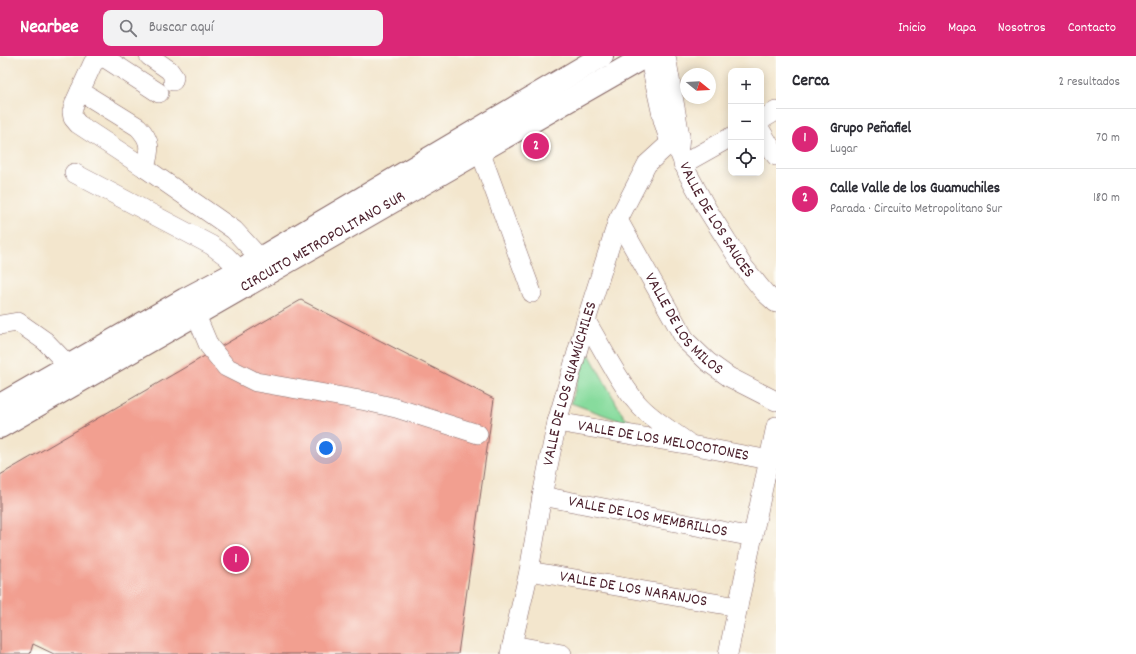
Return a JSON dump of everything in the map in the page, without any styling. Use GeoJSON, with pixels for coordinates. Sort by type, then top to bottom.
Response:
{"type":"FeatureCollection","features":[{"type":"Feature","properties":{"kind":"main road","name":"CIRCUITO METROPOLITANO SUR"},"geometry":{"type":"LineString","coordinates":[[474,143],[602,56]]}},
{"type":"Feature","properties":{"kind":"main road","name":"CIRCUITO METROPOLITANO SUR"},"geometry":{"type":"LineString","coordinates":[[0,427],[192,306],[474,143],[646,56]]}},
{"type":"Feature","properties":{"kind":"main road","name":"CIRCUITO METROPOLITANO SUR"},"geometry":{"type":"LineString","coordinates":[[0,405],[69,366],[192,306],[240,270],[266,264]]}},
{"type":"Feature","properties":{"kind":"street"},"geometry":{"type":"LineString","coordinates":[[159,93],[102,56],[93,64],[80,91],[72,112],[73,118],[78,124],[145,168],[234,230],[266,264]]}},
{"type":"Feature","properties":{"kind":"street"},"geometry":{"type":"LineString","coordinates":[[149,56],[169,70],[174,77],[173,80]]}},
{"type":"Feature","properties":{"kind":"street","name":"VALLE DE LOS SAUCES"},"geometry":{"type":"LineString","coordinates":[[650,56],[663,120],[707,209],[743,266],[765,293],[776,303]]}},
{"type":"Feature","properties":{"kind":"street","name":"VALLE DE LOS SAUCES"},"geometry":{"type":"LineString","coordinates":[[666,56],[678,149]]}},
{"type":"Feature","properties":{"kind":"street"},"geometry":{"type":"LineString","coordinates":[[80,91],[138,127],[145,134],[149,152],[145,168]]}},
{"type":"Feature","properties":{"kind":"street"},"geometry":{"type":"LineString","coordinates":[[764,118],[776,111]]}},
{"type":"Feature","properties":{"kind":"street"},"geometry":{"type":"LineString","coordinates":[[764,136],[776,156]]}},
{"type":"Feature","properties":{"kind":"street","name":"VALLE DE LOS GUAMÚCHILES"},"geometry":{"type":"LineString","coordinates":[[511,650],[529,571],[557,422],[586,321],[618,220],[647,164],[678,149],[728,138]]}},
{"type":"Feature","properties":{"kind":"street"},"geometry":{"type":"LineString","coordinates":[[474,143],[532,293]]}},
{"type":"Feature","properties":{"kind":"street"},"geometry":{"type":"LineString","coordinates":[[74,173],[211,245],[226,256],[240,270]]}},
{"type":"Feature","properties":{"kind":"street","name":"VALLE DE LOS MILOS"},"geometry":{"type":"LineString","coordinates":[[618,220],[686,341],[708,362],[729,377],[776,401]]}},
{"type":"Feature","properties":{"kind":"street"},"geometry":{"type":"LineString","coordinates":[[192,306],[209,346],[226,367],[256,382],[366,401],[396,408],[478,434]]}},
{"type":"Feature","properties":{"kind":"street"},"geometry":{"type":"LineString","coordinates":[[586,321],[618,374],[639,405],[656,420],[691,444]]}},
{"type":"Feature","properties":{"kind":"street"},"geometry":{"type":"LineString","coordinates":[[0,325],[18,322],[45,341],[69,366]]}},
{"type":"Feature","properties":{"kind":"street","name":"VALLE DE LOS MELOCOTONES"},"geometry":{"type":"LineString","coordinates":[[557,422],[691,444],[769,460]]}},
{"type":"Feature","properties":{"kind":"street"},"geometry":{"type":"LineString","coordinates":[[728,654],[776,426]]}},
{"type":"Feature","properties":{"kind":"street","name":"VALLE DE LOS MEMBRILLOS"},"geometry":{"type":"LineString","coordinates":[[542,496],[753,537]]}},
{"type":"Feature","properties":{"kind":"street","name":"VALLE DE LOS NARANJOS"},"geometry":{"type":"LineString","coordinates":[[529,571],[738,607]]}},
{"type":"Feature","properties":{"kind":"street"},"geometry":{"type":"LineString","coordinates":[[511,650],[562,654]]}},
{"type":"Feature","properties":{"kind":"green space"},"geometry":{"type":"Polygon","coordinates":[[[587,350],[624,417],[637,427],[571,403],[587,350]]]}},
{"type":"Feature","properties":{"kind":"building"},"geometry":{"type":"Polygon","coordinates":[[[301,300],[494,399],[458,654],[54,654],[33,644],[30,654],[0,654],[0,475],[301,300]]]}},
{"type":"Feature","properties":{"kind":"place","name":"Calle Valle de los Guamuchiles"},"geometry":{"type":"Point","coordinates":[536,146]}},
{"type":"Feature","properties":{"kind":"place","name":"Grupo Peñafiel"},"geometry":{"type":"Point","coordinates":[236,559]}}]}
